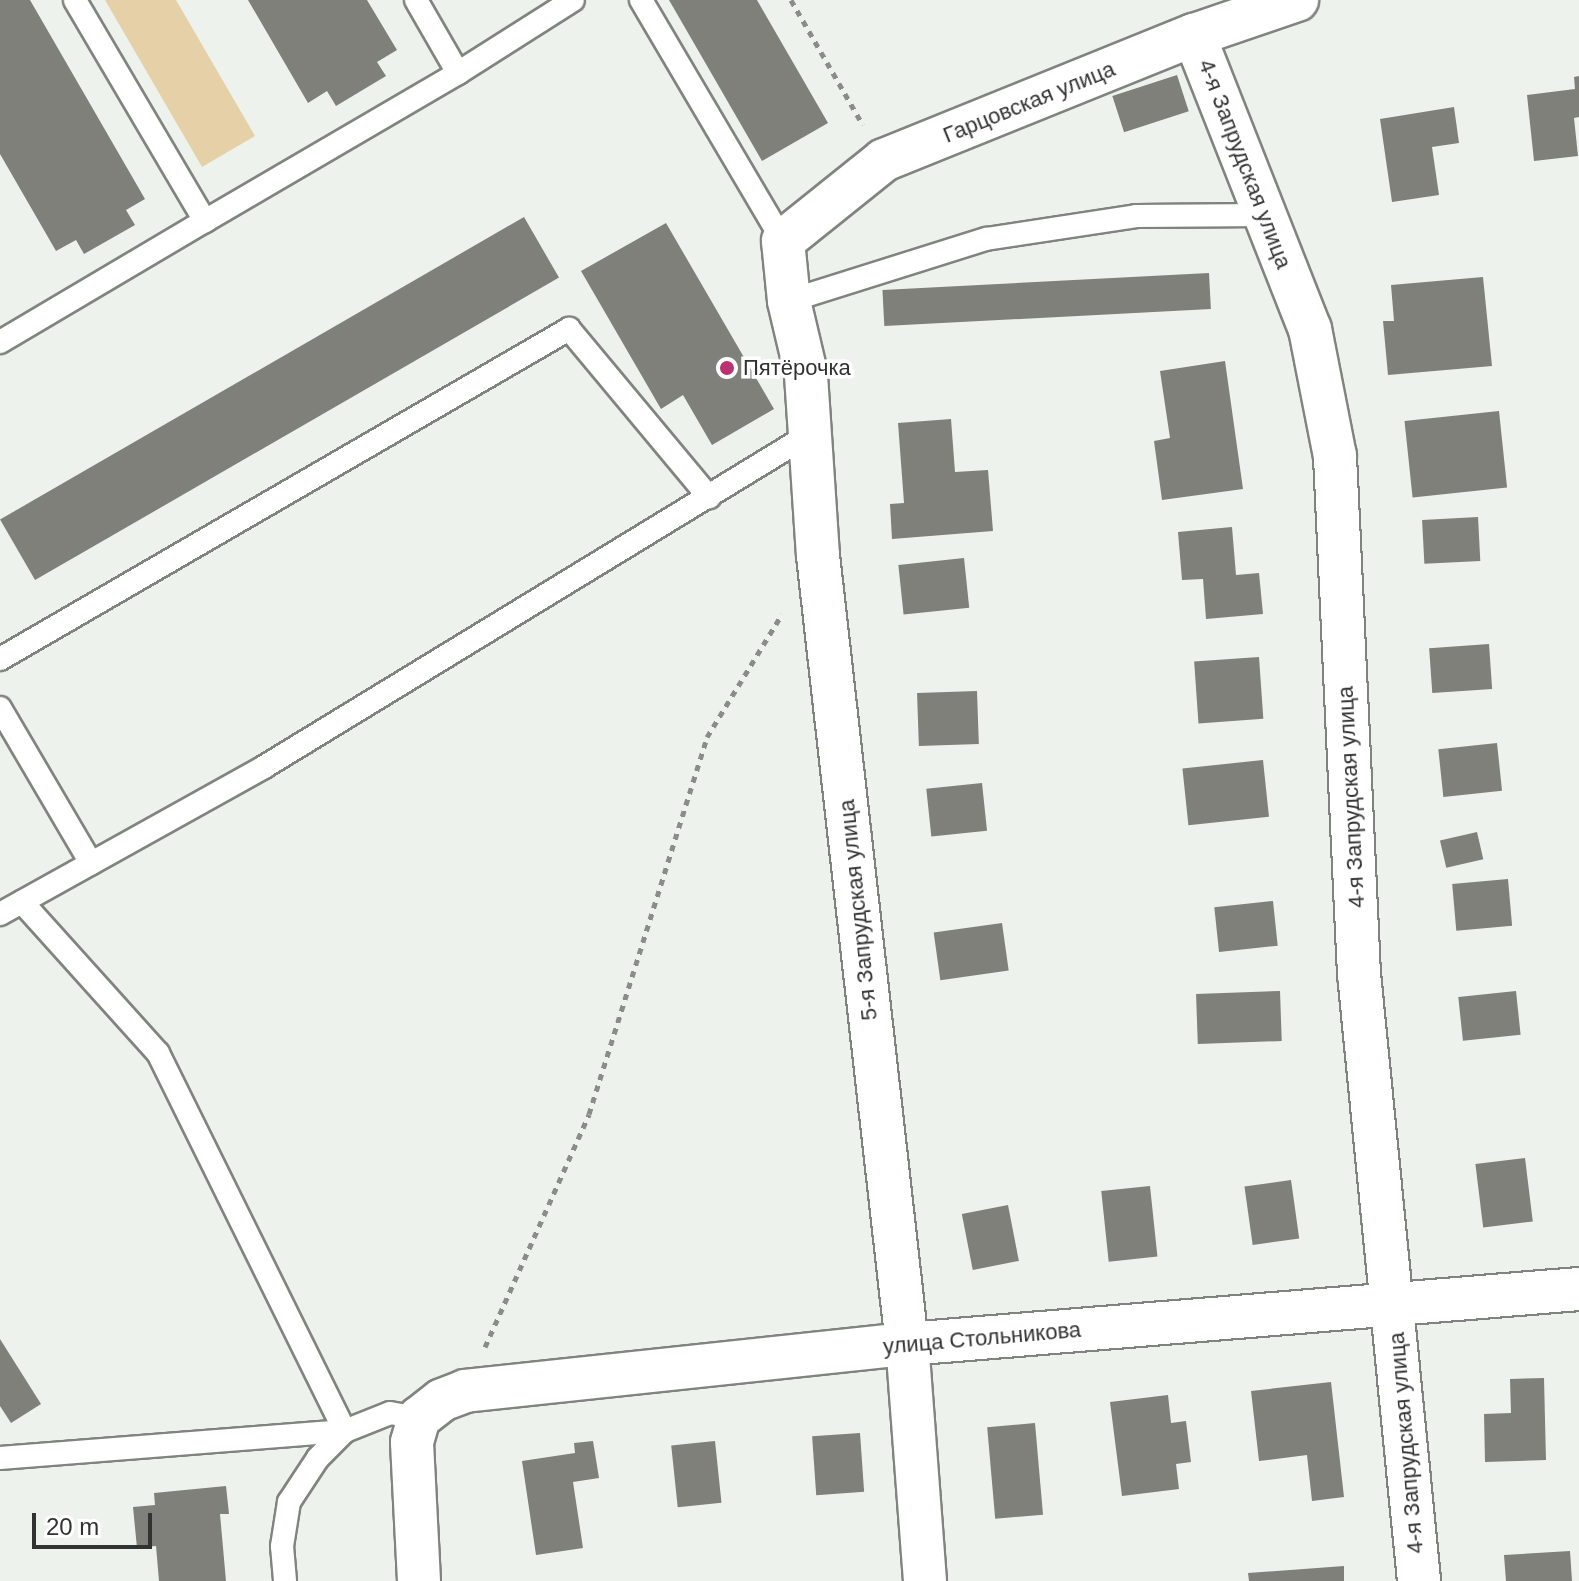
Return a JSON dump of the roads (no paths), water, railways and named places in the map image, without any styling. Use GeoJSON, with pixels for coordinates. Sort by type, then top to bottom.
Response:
{"type":"FeatureCollection","features":[{"type":"Feature","properties":{"kind":"street","name":"Гарцовская улица"},"geometry":{"type":"LineString","coordinates":[[783,241],[884,160],[1194,35],[1297,0]]}},
{"type":"Feature","properties":{"kind":"street","name":"4-я Запрудская улица"},"geometry":{"type":"LineString","coordinates":[[1194,35],[1310,329],[1335,456],[1359,974],[1419,1581]]}},
{"type":"Feature","properties":{"kind":"street","name":"5-я Запрудская улица"},"geometry":{"type":"LineString","coordinates":[[783,241],[789,301],[806,373],[818,556],[907,1344],[925,1581]]}},
{"type":"Feature","properties":{"kind":"street","name":"улица Стольникова"},"geometry":{"type":"LineString","coordinates":[[415,1430],[442,1400],[465,1391],[907,1344],[1579,1289]]}},
{"type":"Feature","properties":{"kind":"street"},"geometry":{"type":"LineString","coordinates":[[415,1430],[419,1581]]}},
{"type":"Feature","properties":{"kind":"lane"},"geometry":{"type":"LineString","coordinates":[[75,0],[205,221]]}},
{"type":"Feature","properties":{"kind":"lane"},"geometry":{"type":"LineString","coordinates":[[0,342],[458,73],[573,0]]}},
{"type":"Feature","properties":{"kind":"lane"},"geometry":{"type":"LineString","coordinates":[[641,0],[783,241]]}},
{"type":"Feature","properties":{"kind":"lane"},"geometry":{"type":"LineString","coordinates":[[424,3],[458,73]]}},
{"type":"Feature","properties":{"kind":"lane"},"geometry":{"type":"LineString","coordinates":[[789,301],[986,239],[1136,216],[1264,215]]}},
{"type":"Feature","properties":{"kind":"lane"},"geometry":{"type":"LineString","coordinates":[[0,659],[569,329],[709,497]]}},
{"type":"Feature","properties":{"kind":"lane"},"geometry":{"type":"LineString","coordinates":[[0,914],[264,767],[810,434]]}},
{"type":"Feature","properties":{"kind":"lane"},"geometry":{"type":"LineString","coordinates":[[0,708],[91,863]]}},
{"type":"Feature","properties":{"kind":"lane"},"geometry":{"type":"LineString","coordinates":[[22,902],[158,1053],[345,1431]]}},
{"type":"Feature","properties":{"kind":"lane"},"geometry":{"type":"LineString","coordinates":[[0,1458],[345,1431],[390,1413],[415,1430]]}},
{"type":"Feature","properties":{"kind":"lane"},"geometry":{"type":"LineString","coordinates":[[285,1581],[282,1546],[289,1502],[318,1458],[345,1431]]}},
{"type":"Feature","properties":{"kind":"place","name":"Пятёрочка"},"geometry":{"type":"Point","coordinates":[727,368]}}]}
